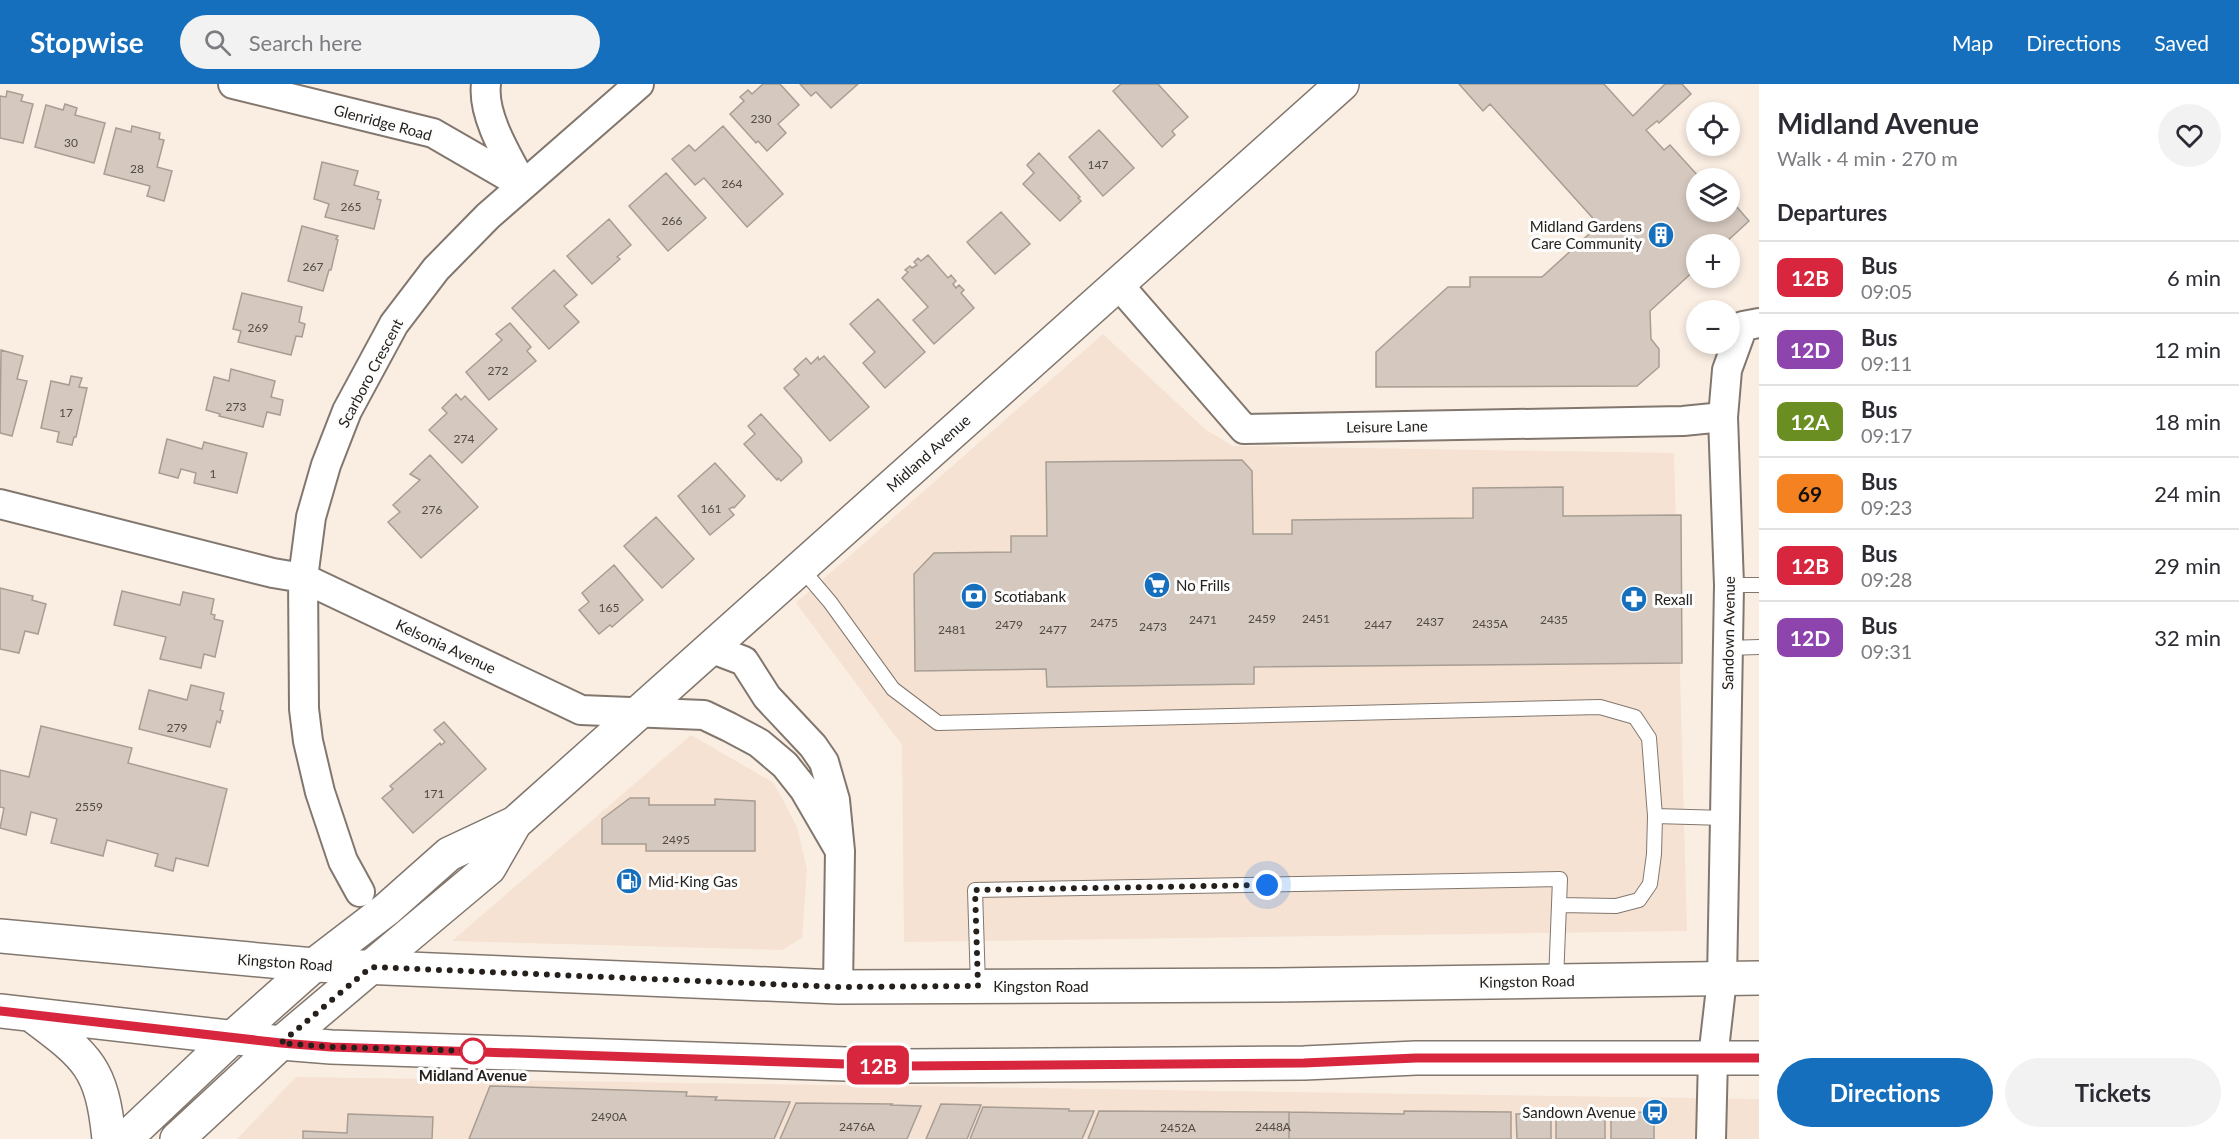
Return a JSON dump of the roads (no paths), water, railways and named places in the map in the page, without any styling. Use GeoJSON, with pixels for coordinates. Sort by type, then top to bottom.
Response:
{"type":"FeatureCollection","features":[{"type":"Feature","properties":{"kind":"main road","name":"Midland Avenue"},"geometry":{"type":"LineString","coordinates":[[125,1139],[233,1037],[314,965],[387,909],[449,854],[515,823],[1342,84]]}},
{"type":"Feature","properties":{"kind":"main road","name":"Midland Avenue"},"geometry":{"type":"LineString","coordinates":[[177,1139],[281,1043],[489,868],[515,823]]}},
{"type":"Feature","properties":{"kind":"main road","name":"Kingston Road"},"geometry":{"type":"LineString","coordinates":[[0,936],[314,965],[838,987],[1759,978]]}},
{"type":"Feature","properties":{"kind":"main road"},"geometry":{"type":"LineString","coordinates":[[0,1011],[331,1047],[907,1066],[1304,1063],[1416,1058],[1759,1058]]}},
{"type":"Feature","properties":{"kind":"main road"},"geometry":{"type":"LineString","coordinates":[[33,1016],[75,1047],[97,1077],[106,1104],[109,1139]]}},
{"type":"Feature","properties":{"kind":"street","name":"Glenridge Road"},"geometry":{"type":"LineString","coordinates":[[233,84],[433,133],[523,185]]}},
{"type":"Feature","properties":{"kind":"street"},"geometry":{"type":"LineString","coordinates":[[486,84],[484,94],[496,132],[523,185]]}},
{"type":"Feature","properties":{"kind":"street","name":"Scarboro Crescent"},"geometry":{"type":"LineString","coordinates":[[360,892],[343,861],[327,814],[308,741],[304,709],[303,578],[311,518],[326,465],[347,411],[394,324],[436,269],[488,216],[639,84]]}},
{"type":"Feature","properties":{"kind":"street","name":"Leisure Lane"},"geometry":{"type":"LineString","coordinates":[[1117,284],[1244,429],[1683,421],[1723,417]]}},
{"type":"Feature","properties":{"kind":"street","name":"Sandown Avenue"},"geometry":{"type":"LineString","coordinates":[[1711,1139],[1713,1058],[1722,979],[1728,648],[1729,585],[1723,417],[1727,370],[1743,326],[1759,323]]}},
{"type":"Feature","properties":{"kind":"street","name":"Kelsonia Avenue"},"geometry":{"type":"LineString","coordinates":[[0,504],[273,573],[303,578],[581,710],[704,715],[759,743],[786,765],[804,789],[840,851]]}},
{"type":"Feature","properties":{"kind":"street"},"geometry":{"type":"LineString","coordinates":[[710,648],[744,661],[767,697],[813,746],[824,762],[835,800],[840,851],[838,987]]}},
{"type":"Feature","properties":{"kind":"lane"},"geometry":{"type":"LineString","coordinates":[[801,567],[830,602],[893,689],[938,723],[1600,707],[1635,717],[1649,738],[1654,816],[1654,854],[1650,884],[1639,900],[1616,906],[1559,905]]}},
{"type":"Feature","properties":{"kind":"lane"},"geometry":{"type":"LineString","coordinates":[[1729,585],[1759,585]]}},
{"type":"Feature","properties":{"kind":"lane"},"geometry":{"type":"LineString","coordinates":[[1728,648],[1759,647]]}},
{"type":"Feature","properties":{"kind":"lane"},"geometry":{"type":"LineString","coordinates":[[1654,816],[1725,818]]}},
{"type":"Feature","properties":{"kind":"lane"},"geometry":{"type":"LineString","coordinates":[[978,986],[975,890],[1560,879],[1556,981]]}},
{"type":"Feature","properties":{"kind":"place","name":"Midland Gardens Care Community"},"geometry":{"type":"Point","coordinates":[1661,235]}},
{"type":"Feature","properties":{"kind":"place","name":"No Frills"},"geometry":{"type":"Point","coordinates":[1157,585]}},
{"type":"Feature","properties":{"kind":"place","name":"Scotiabank"},"geometry":{"type":"Point","coordinates":[974,596]}},
{"type":"Feature","properties":{"kind":"place","name":"Rexall"},"geometry":{"type":"Point","coordinates":[1634,599]}},
{"type":"Feature","properties":{"kind":"place","name":"Mid-King Gas"},"geometry":{"type":"Point","coordinates":[629,881]}},
{"type":"Feature","properties":{"kind":"place","name":"Midland Avenue"},"geometry":{"type":"Point","coordinates":[473,1051]}},
{"type":"Feature","properties":{"kind":"place","name":"Sandown Avenue"},"geometry":{"type":"Point","coordinates":[1655,1112]}}]}
